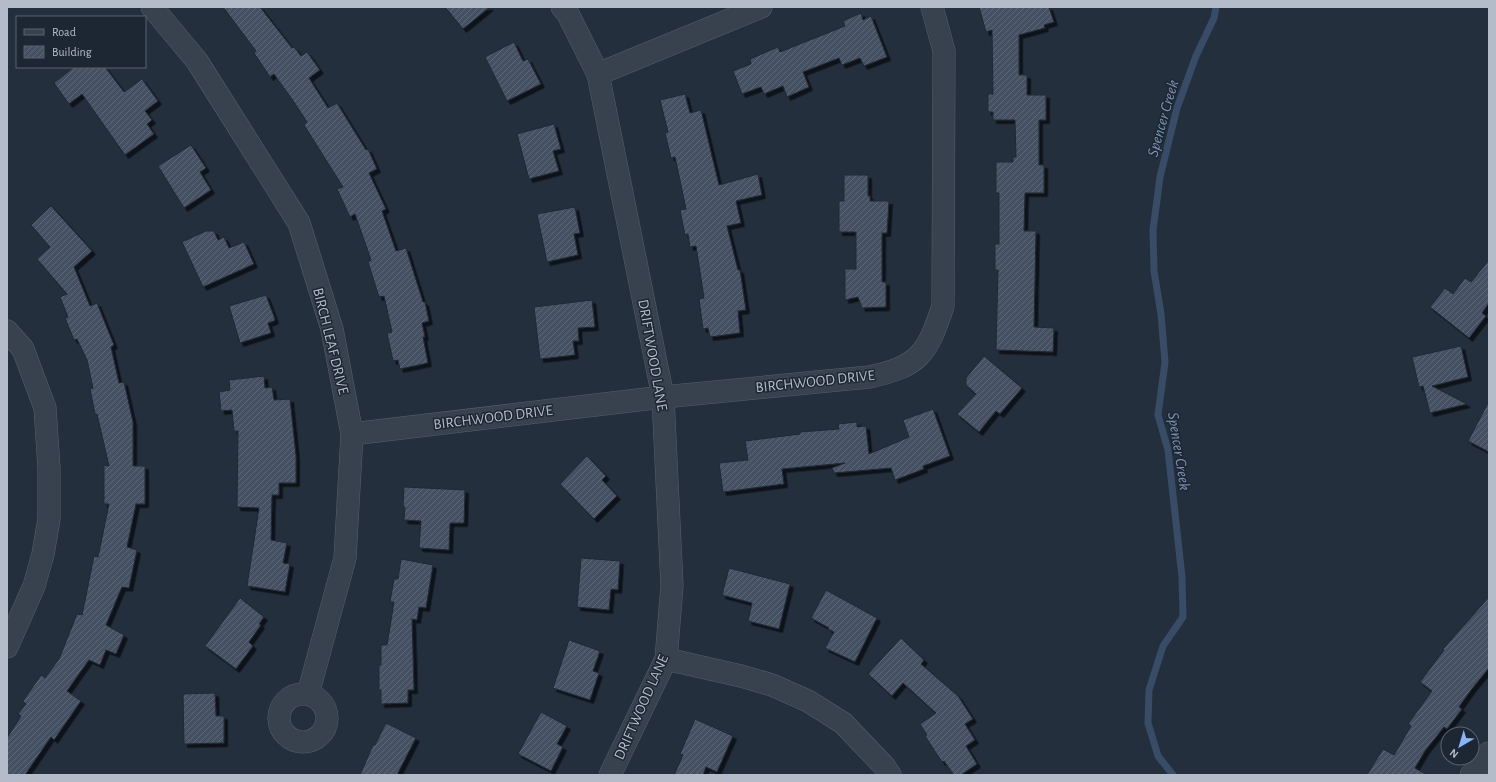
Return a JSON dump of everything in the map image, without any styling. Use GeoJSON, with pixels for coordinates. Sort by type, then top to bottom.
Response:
{"type":"FeatureCollection","features":[{"type":"Feature","properties":{"kind":"street","name":"BIRCH LEAF DRIVE"},"geometry":{"type":"LineString","coordinates":[[152,7],[197,61],[299,224],[332,329],[352,434],[345,558],[308,694]]}},
{"type":"Feature","properties":{"kind":"street","name":"DRIFTWOOD LANE"},"geometry":{"type":"LineString","coordinates":[[562,7],[568,14],[598,74],[663,397],[672,586],[666,659],[610,775]]}},
{"type":"Feature","properties":{"kind":"street"},"geometry":{"type":"LineString","coordinates":[[598,74],[762,7]]}},
{"type":"Feature","properties":{"kind":"street","name":"BIRCHWOOD DRIVE"},"geometry":{"type":"LineString","coordinates":[[352,434],[663,397],[869,377],[888,373],[908,365],[922,353],[933,336],[943,306],[944,51],[932,7]]}},
{"type":"Feature","properties":{"kind":"street"},"geometry":{"type":"LineString","coordinates":[[7,331],[23,349],[45,408],[49,468],[49,519],[34,586],[7,647]]}},
{"type":"Feature","properties":{"kind":"street"},"geometry":{"type":"LineString","coordinates":[[666,659],[766,683],[808,701],[842,724],[884,766],[890,775]]}},
{"type":"Feature","properties":{"kind":"street"},"geometry":{"type":"LineString","coordinates":[[1471,775],[1489,753]]}},
{"type":"Feature","properties":{"kind":"building"},"geometry":{"type":"Polygon","coordinates":[[[223,7],[260,7],[292,48],[294,47],[301,56],[307,52],[320,70],[309,78],[328,108],[337,103],[366,150],[368,149],[377,169],[369,173],[386,209],[382,211],[396,251],[406,248],[423,302],[425,302],[429,321],[422,323],[428,363],[400,369],[398,360],[393,361],[387,333],[392,332],[384,296],[379,297],[368,262],[371,260],[355,214],[350,217],[337,189],[343,187],[304,125],[307,122],[294,102],[274,74],[270,77],[254,53],[256,51],[223,7]]]}},
{"type":"Feature","properties":{"kind":"building"},"geometry":{"type":"Polygon","coordinates":[[[445,7],[490,7],[463,29],[445,7]]]}},
{"type":"Feature","properties":{"kind":"building"},"geometry":{"type":"Polygon","coordinates":[[[979,7],[1049,7],[1054,22],[1044,25],[1045,28],[1019,35],[1019,75],[1027,75],[1027,95],[1046,95],[1046,120],[1039,120],[1039,165],[1044,165],[1044,193],[1025,193],[1024,231],[1036,231],[1034,327],[1054,328],[1053,352],[996,350],[998,270],[995,270],[995,244],[999,244],[999,193],[996,193],[996,162],[1013,162],[1013,157],[1016,157],[1015,120],[993,120],[993,112],[988,112],[988,94],[993,94],[992,30],[986,32],[979,7]]]}},
{"type":"Feature","properties":{"kind":"building"},"geometry":{"type":"Polygon","coordinates":[[[861,13],[863,20],[871,16],[887,57],[864,66],[860,58],[842,65],[839,58],[803,72],[809,87],[787,97],[783,86],[764,94],[761,87],[742,94],[733,71],[751,64],[750,59],[778,47],[780,52],[845,26],[843,21],[861,13]]]}},
{"type":"Feature","properties":{"kind":"building"},"geometry":{"type":"Polygon","coordinates":[[[514,42],[523,61],[528,59],[541,84],[507,101],[485,57],[514,42]]]}},
{"type":"Feature","properties":{"kind":"building"},"geometry":{"type":"Polygon","coordinates":[[[73,68],[106,68],[124,92],[142,79],[158,101],[145,111],[152,120],[147,124],[154,134],[125,155],[82,94],[69,104],[54,83],[73,68]]]}},
{"type":"Feature","properties":{"kind":"building"},"geometry":{"type":"Polygon","coordinates":[[[685,94],[690,113],[701,110],[719,185],[758,174],[762,195],[736,201],[741,223],[727,226],[738,270],[740,270],[746,310],[738,311],[740,333],[710,337],[708,328],[703,329],[699,299],[704,298],[696,246],[690,247],[688,234],[685,235],[680,210],[686,209],[675,157],[671,158],[665,133],[668,132],[660,100],[685,94]]]}},
{"type":"Feature","properties":{"kind":"building"},"geometry":{"type":"Polygon","coordinates":[[[554,124],[561,149],[553,151],[559,171],[529,179],[517,134],[554,124]]]}},
{"type":"Feature","properties":{"kind":"building"},"geometry":{"type":"Polygon","coordinates":[[[191,145],[206,168],[200,172],[211,190],[184,208],[158,166],[191,145]]]}},
{"type":"Feature","properties":{"kind":"building"},"geometry":{"type":"Polygon","coordinates":[[[844,175],[868,175],[868,196],[870,196],[870,201],[889,201],[887,233],[882,233],[882,282],[886,282],[886,307],[862,308],[858,297],[845,300],[845,269],[856,269],[856,232],[839,232],[839,201],[844,201],[844,175]]]}},
{"type":"Feature","properties":{"kind":"building"},"geometry":{"type":"Polygon","coordinates":[[[51,206],[92,251],[74,267],[90,306],[97,303],[114,345],[111,347],[119,383],[124,382],[133,422],[133,466],[145,466],[145,504],[136,504],[127,547],[137,550],[129,588],[122,587],[106,625],[124,635],[116,654],[106,650],[100,665],[89,660],[67,691],[81,701],[54,740],[51,737],[25,775],[7,775],[7,738],[21,716],[18,714],[26,704],[23,701],[41,675],[45,678],[59,659],[77,614],[82,615],[94,556],[98,557],[109,504],[104,504],[104,465],[109,466],[97,414],[95,414],[90,389],[93,388],[87,360],[77,339],[74,340],[65,318],[68,317],[60,297],[67,294],[37,259],[50,247],[31,225],[51,206]]]}},
{"type":"Feature","properties":{"kind":"building"},"geometry":{"type":"Polygon","coordinates":[[[575,207],[580,233],[574,234],[578,255],[547,262],[537,214],[575,207]]]}},
{"type":"Feature","properties":{"kind":"building"},"geometry":{"type":"Polygon","coordinates":[[[206,231],[214,231],[218,240],[224,237],[229,248],[244,242],[254,264],[203,287],[182,242],[206,231]]]}},
{"type":"Feature","properties":{"kind":"building"},"geometry":{"type":"Polygon","coordinates":[[[1489,260],[1489,303],[1482,313],[1486,316],[1469,338],[1430,307],[1445,288],[1453,294],[1465,278],[1471,282],[1489,260]]]}},
{"type":"Feature","properties":{"kind":"building"},"geometry":{"type":"Polygon","coordinates":[[[266,295],[275,319],[274,321],[268,323],[271,333],[240,343],[229,306],[266,295]]]}},
{"type":"Feature","properties":{"kind":"building"},"geometry":{"type":"Polygon","coordinates":[[[592,300],[595,327],[578,328],[579,341],[573,341],[575,355],[540,359],[534,307],[592,300]]]}},
{"type":"Feature","properties":{"kind":"building"},"geometry":{"type":"Polygon","coordinates":[[[1461,346],[1468,377],[1432,386],[1467,404],[1430,413],[1423,386],[1419,387],[1412,357],[1461,346]]]}},
{"type":"Feature","properties":{"kind":"building"},"geometry":{"type":"Polygon","coordinates":[[[984,356],[1022,388],[1000,414],[996,411],[979,432],[957,414],[976,394],[966,385],[966,378],[984,356]]]}},
{"type":"Feature","properties":{"kind":"building"},"geometry":{"type":"Polygon","coordinates":[[[264,376],[265,388],[272,387],[274,400],[290,399],[296,456],[296,483],[279,483],[279,495],[272,495],[271,540],[287,543],[283,563],[290,564],[285,592],[247,586],[259,508],[237,507],[238,431],[234,431],[232,410],[221,411],[219,392],[230,390],[229,380],[264,376]]]}},
{"type":"Feature","properties":{"kind":"building"},"geometry":{"type":"Polygon","coordinates":[[[1489,401],[1489,452],[1468,441],[1489,401]]]}},
{"type":"Feature","properties":{"kind":"building"},"geometry":{"type":"Polygon","coordinates":[[[933,409],[950,456],[923,466],[924,469],[895,480],[891,468],[834,473],[832,468],[845,463],[782,469],[784,484],[723,492],[719,463],[748,460],[745,441],[800,434],[800,432],[839,429],[838,424],[857,422],[857,427],[866,426],[869,454],[909,437],[903,420],[933,409]]]}},
{"type":"Feature","properties":{"kind":"building"},"geometry":{"type":"Polygon","coordinates":[[[587,456],[606,476],[602,480],[617,496],[594,519],[560,484],[587,456]]]}},
{"type":"Feature","properties":{"kind":"building"},"geometry":{"type":"Polygon","coordinates":[[[404,487],[465,490],[464,523],[450,523],[449,550],[419,548],[421,521],[404,520],[404,487]]]}},
{"type":"Feature","properties":{"kind":"building"},"geometry":{"type":"Polygon","coordinates":[[[581,558],[620,561],[618,590],[611,589],[609,610],[577,607],[581,558]]]}},
{"type":"Feature","properties":{"kind":"building"},"geometry":{"type":"Polygon","coordinates":[[[401,559],[433,565],[426,608],[419,607],[417,620],[412,619],[414,690],[408,690],[408,703],[381,704],[381,690],[379,690],[379,665],[381,665],[381,645],[387,645],[394,602],[390,602],[394,579],[398,579],[401,559]]]}},
{"type":"Feature","properties":{"kind":"building"},"geometry":{"type":"Polygon","coordinates":[[[729,568],[790,584],[779,629],[748,621],[752,603],[722,595],[729,568]]]}},
{"type":"Feature","properties":{"kind":"building"},"geometry":{"type":"Polygon","coordinates":[[[826,590],[877,618],[855,662],[825,648],[834,632],[811,618],[826,590]]]}},
{"type":"Feature","properties":{"kind":"building"},"geometry":{"type":"Polygon","coordinates":[[[1489,597],[1489,668],[1459,707],[1462,709],[1449,726],[1440,726],[1440,732],[1425,751],[1415,768],[1427,775],[1367,775],[1383,749],[1394,755],[1411,726],[1408,724],[1432,691],[1420,682],[1444,650],[1443,649],[1489,597]]]}},
{"type":"Feature","properties":{"kind":"building"},"geometry":{"type":"Polygon","coordinates":[[[240,598],[264,617],[259,624],[261,625],[249,642],[253,646],[236,669],[205,646],[240,598]]]}},
{"type":"Feature","properties":{"kind":"building"},"geometry":{"type":"Polygon","coordinates":[[[901,638],[924,660],[921,664],[958,696],[973,719],[965,724],[975,740],[966,746],[977,764],[961,775],[954,775],[944,761],[942,762],[925,736],[927,735],[920,724],[936,713],[903,683],[892,696],[868,674],[901,638]]]}},
{"type":"Feature","properties":{"kind":"building"},"geometry":{"type":"Polygon","coordinates":[[[569,640],[600,651],[593,671],[599,673],[590,700],[553,688],[569,640]]]}},
{"type":"Feature","properties":{"kind":"building"},"geometry":{"type":"Polygon","coordinates":[[[215,693],[216,716],[224,716],[224,743],[184,744],[183,694],[215,693]]]}},
{"type":"Feature","properties":{"kind":"building"},"geometry":{"type":"Polygon","coordinates":[[[541,712],[567,726],[557,744],[563,747],[551,771],[518,754],[541,712]]]}},
{"type":"Feature","properties":{"kind":"building"},"geometry":{"type":"Polygon","coordinates":[[[695,719],[733,736],[717,772],[706,767],[703,775],[674,775],[683,755],[680,754],[695,719]]]}},
{"type":"Feature","properties":{"kind":"building"},"geometry":{"type":"Polygon","coordinates":[[[386,723],[416,738],[397,775],[360,775],[373,745],[375,745],[386,723]]]}},
{"type":"Feature","properties":{"kind":"waterway","name":"Spencer Creek"},"geometry":{"type":"LineString","coordinates":[[1173,775],[1158,756],[1148,723],[1149,690],[1163,646],[1183,617],[1182,577],[1168,450],[1158,415],[1165,362],[1161,314],[1154,271],[1153,230],[1160,177],[1177,108],[1196,56],[1214,18],[1216,7]]}}]}
